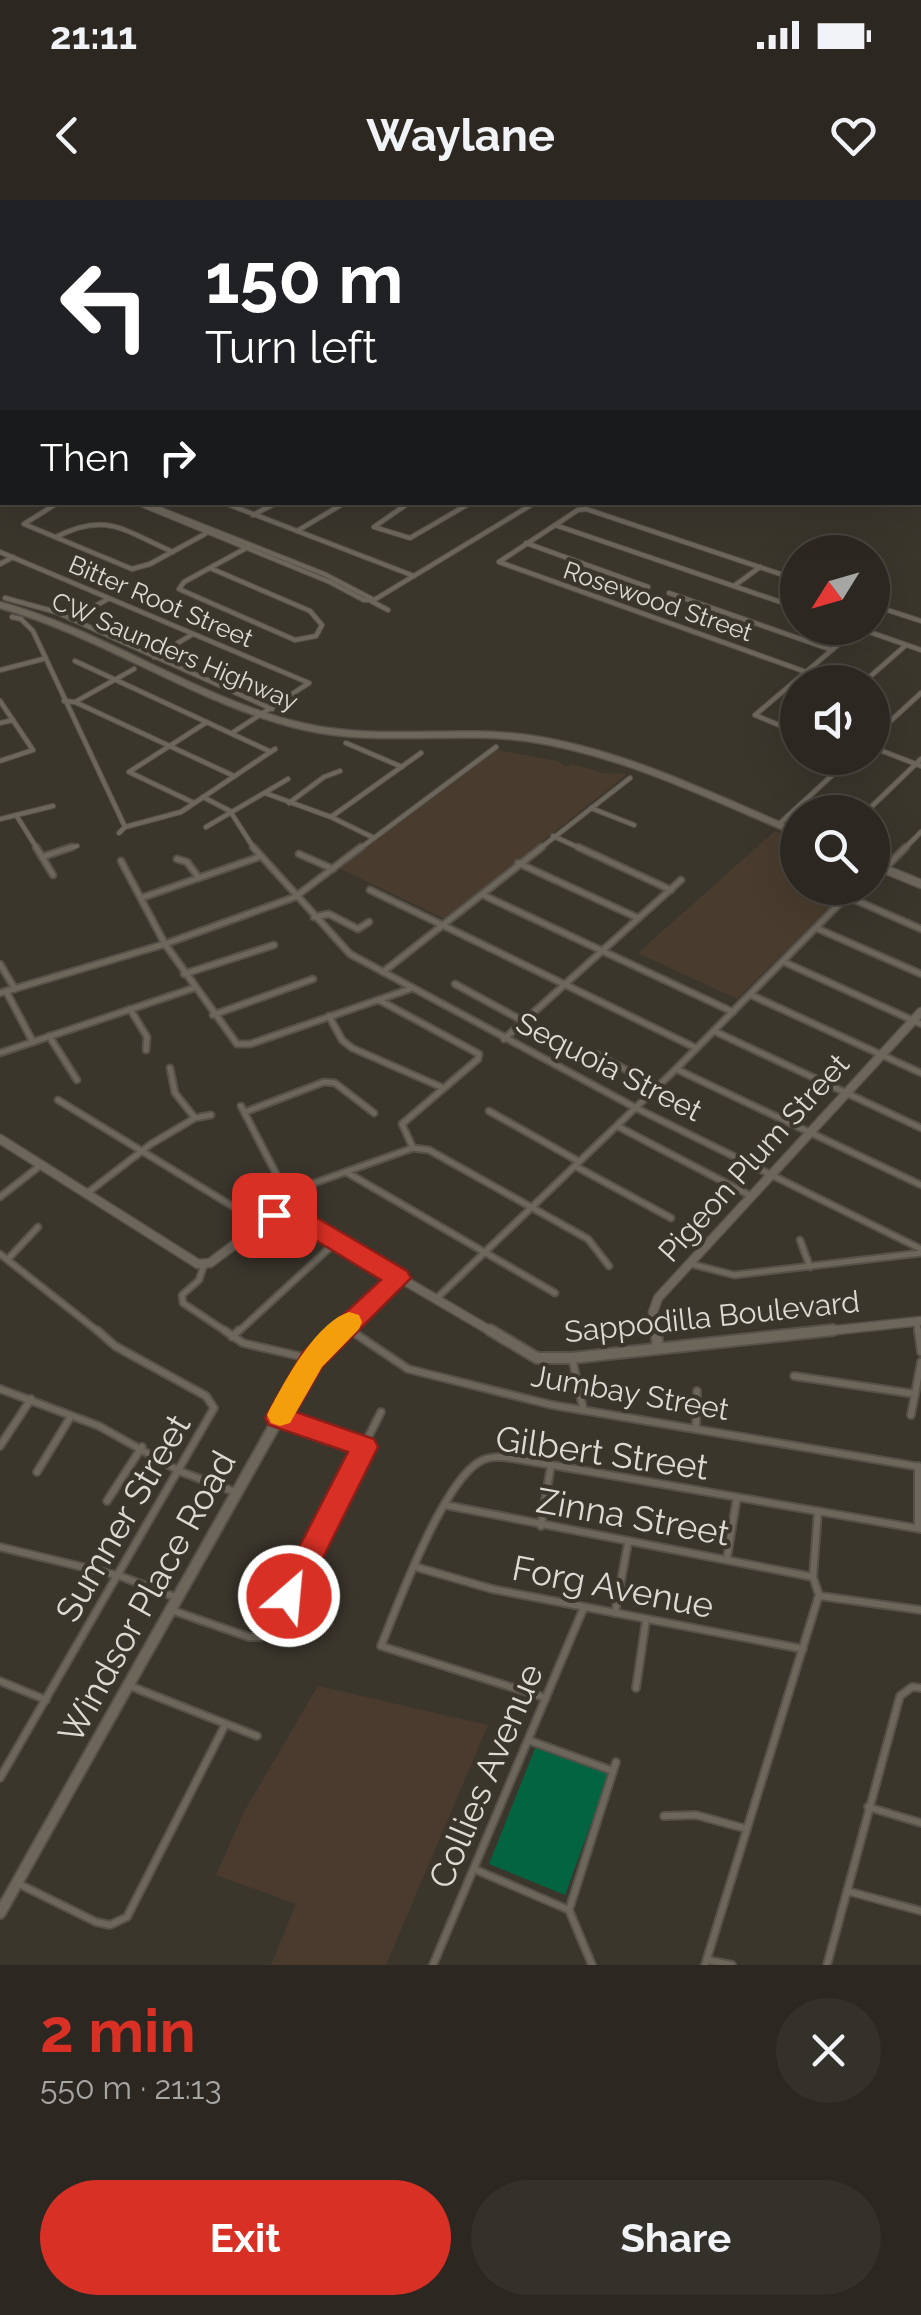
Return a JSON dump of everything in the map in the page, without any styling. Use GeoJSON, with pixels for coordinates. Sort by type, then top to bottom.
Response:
{"type":"FeatureCollection","features":[{"type":"Feature","properties":{"kind":"street"},"geometry":{"type":"LineString","coordinates":[[54,505],[24,524],[132,569],[210,532]]}},
{"type":"Feature","properties":{"kind":"street"},"geometry":{"type":"LineString","coordinates":[[142,505],[388,610]]}},
{"type":"Feature","properties":{"kind":"street"},"geometry":{"type":"LineString","coordinates":[[146,505],[150,508]]}},
{"type":"Feature","properties":{"kind":"street"},"geometry":{"type":"LineString","coordinates":[[150,508],[156,505]]}},
{"type":"Feature","properties":{"kind":"street"},"geometry":{"type":"LineString","coordinates":[[230,505],[414,576]]}},
{"type":"Feature","properties":{"kind":"street"},"geometry":{"type":"LineString","coordinates":[[254,514],[272,505]]}},
{"type":"Feature","properties":{"kind":"street"},"geometry":{"type":"LineString","coordinates":[[296,531],[341,505]]}},
{"type":"Feature","properties":{"kind":"street"},"geometry":{"type":"LineString","coordinates":[[405,505],[375,523],[374,528],[410,538],[467,505]]}},
{"type":"Feature","properties":{"kind":"street"},"geometry":{"type":"LineString","coordinates":[[372,600],[531,505]]}},
{"type":"Feature","properties":{"kind":"street"},"geometry":{"type":"LineString","coordinates":[[526,544],[578,510],[586,509],[780,574]]}},
{"type":"Feature","properties":{"kind":"street"},"geometry":{"type":"LineString","coordinates":[[54,538],[82,523],[101,522],[174,552]]}},
{"type":"Feature","properties":{"kind":"street"},"geometry":{"type":"LineString","coordinates":[[555,525],[780,602]]}},
{"type":"Feature","properties":{"kind":"street"},"geometry":{"type":"LineString","coordinates":[[526,544],[648,586]]}},
{"type":"Feature","properties":{"kind":"street","name":"Rosewood Street"},"geometry":{"type":"LineString","coordinates":[[526,544],[499,562],[786,665]]}},
{"type":"Feature","properties":{"kind":"street"},"geometry":{"type":"LineString","coordinates":[[210,568],[310,611],[322,625],[310,640],[296,640],[179,589],[210,568],[248,547]]}},
{"type":"Feature","properties":{"kind":"street","name":"Bitter Root Street"},"geometry":{"type":"LineString","coordinates":[[0,552],[309,683],[272,709]]}},
{"type":"Feature","properties":{"kind":"street"},"geometry":{"type":"LineString","coordinates":[[0,564],[13,557]]}},
{"type":"Feature","properties":{"kind":"street"},"geometry":{"type":"LineString","coordinates":[[734,586],[760,567]]}},
{"type":"Feature","properties":{"kind":"street"},"geometry":{"type":"LineString","coordinates":[[669,594],[832,650]]}},
{"type":"Feature","properties":{"kind":"street"},"geometry":{"type":"LineString","coordinates":[[72,622],[109,598]]}},
{"type":"Feature","properties":{"kind":"street","name":"CW Saunders Highway"},"geometry":{"type":"LineString","coordinates":[[2,602],[72,622],[162,670],[264,714],[317,730],[359,736],[508,736],[568,745],[617,759],[778,825]]}},
{"type":"Feature","properties":{"kind":"street"},"geometry":{"type":"LineString","coordinates":[[890,611],[921,621]]}},
{"type":"Feature","properties":{"kind":"street"},"geometry":{"type":"LineString","coordinates":[[12,617],[30,627],[125,827]]}},
{"type":"Feature","properties":{"kind":"street"},"geometry":{"type":"LineString","coordinates":[[72,622],[272,709]]}},
{"type":"Feature","properties":{"kind":"street"},"geometry":{"type":"LineString","coordinates":[[154,657],[193,634]]}},
{"type":"Feature","properties":{"kind":"street"},"geometry":{"type":"LineString","coordinates":[[890,640],[921,650]]}},
{"type":"Feature","properties":{"kind":"street"},"geometry":{"type":"LineString","coordinates":[[814,665],[837,645]]}},
{"type":"Feature","properties":{"kind":"street"},"geometry":{"type":"LineString","coordinates":[[883,665],[906,645]]}},
{"type":"Feature","properties":{"kind":"street"},"geometry":{"type":"LineString","coordinates":[[0,670],[43,659]]}},
{"type":"Feature","properties":{"kind":"street"},"geometry":{"type":"LineString","coordinates":[[74,660],[272,750],[194,803],[152,822],[125,827],[119,834]]}},
{"type":"Feature","properties":{"kind":"street"},"geometry":{"type":"LineString","coordinates":[[162,670],[170,664]]}},
{"type":"Feature","properties":{"kind":"street"},"geometry":{"type":"LineString","coordinates":[[75,702],[134,669]]}},
{"type":"Feature","properties":{"kind":"street"},"geometry":{"type":"LineString","coordinates":[[179,677],[187,672]]}},
{"type":"Feature","properties":{"kind":"street"},"geometry":{"type":"LineString","coordinates":[[204,688],[212,683]]}},
{"type":"Feature","properties":{"kind":"street"},"geometry":{"type":"LineString","coordinates":[[890,721],[921,693]]}},
{"type":"Feature","properties":{"kind":"street"},"geometry":{"type":"LineString","coordinates":[[780,694],[755,716],[780,726]]}},
{"type":"Feature","properties":{"kind":"street"},"geometry":{"type":"LineString","coordinates":[[0,701],[33,750],[0,761]]}},
{"type":"Feature","properties":{"kind":"street"},"geometry":{"type":"LineString","coordinates":[[64,702],[75,702],[234,776]]}},
{"type":"Feature","properties":{"kind":"street"},"geometry":{"type":"LineString","coordinates":[[232,734],[272,709]]}},
{"type":"Feature","properties":{"kind":"street"},"geometry":{"type":"LineString","coordinates":[[0,723],[12,720]]}},
{"type":"Feature","properties":{"kind":"street"},"geometry":{"type":"LineString","coordinates":[[194,803],[129,773],[207,722]]}},
{"type":"Feature","properties":{"kind":"street"},"geometry":{"type":"LineString","coordinates":[[346,743],[402,767]]}},
{"type":"Feature","properties":{"kind":"street"},"geometry":{"type":"LineString","coordinates":[[33,1042],[3,992],[165,944],[295,897],[496,747]]}},
{"type":"Feature","properties":{"kind":"street"},"geometry":{"type":"LineString","coordinates":[[331,817],[422,753]]}},
{"type":"Feature","properties":{"kind":"street"},"geometry":{"type":"LineString","coordinates":[[884,795],[919,763],[890,753]]}},
{"type":"Feature","properties":{"kind":"street"},"geometry":{"type":"LineString","coordinates":[[289,802],[324,777],[340,771]]}},
{"type":"Feature","properties":{"kind":"street"},"geometry":{"type":"LineString","coordinates":[[778,825],[832,775]]}},
{"type":"Feature","properties":{"kind":"street"},"geometry":{"type":"LineString","coordinates":[[206,827],[288,778]]}},
{"type":"Feature","properties":{"kind":"street"},"geometry":{"type":"LineString","coordinates":[[384,972],[630,778]]}},
{"type":"Feature","properties":{"kind":"street"},"geometry":{"type":"LineString","coordinates":[[265,793],[331,817],[374,838]]}},
{"type":"Feature","properties":{"kind":"street"},"geometry":{"type":"LineString","coordinates":[[204,797],[232,814]]}},
{"type":"Feature","properties":{"kind":"street"},"geometry":{"type":"LineString","coordinates":[[0,819],[53,806]]}},
{"type":"Feature","properties":{"kind":"street"},"geometry":{"type":"LineString","coordinates":[[590,808],[634,825]]}},
{"type":"Feature","properties":{"kind":"street"},"geometry":{"type":"LineString","coordinates":[[16,814],[53,875]]}},
{"type":"Feature","properties":{"kind":"street","name":"Sequoia Street"},"geometry":{"type":"LineString","coordinates":[[232,814],[259,857],[350,954],[636,1108],[921,1251]]}},
{"type":"Feature","properties":{"kind":"street"},"geometry":{"type":"LineString","coordinates":[[890,858],[918,840],[921,832]]}},
{"type":"Feature","properties":{"kind":"street"},"geometry":{"type":"LineString","coordinates":[[553,836],[670,890]]}},
{"type":"Feature","properties":{"kind":"street"},"geometry":{"type":"LineString","coordinates":[[42,858],[77,846]]}},
{"type":"Feature","properties":{"kind":"street"},"geometry":{"type":"LineString","coordinates":[[299,854],[333,869]]}},
{"type":"Feature","properties":{"kind":"street"},"geometry":{"type":"LineString","coordinates":[[142,898],[259,857]]}},
{"type":"Feature","properties":{"kind":"street"},"geometry":{"type":"LineString","coordinates":[[177,859],[187,862],[198,878]]}},
{"type":"Feature","properties":{"kind":"street"},"geometry":{"type":"LineString","coordinates":[[121,860],[165,944],[233,1042],[243,1045],[410,989]]}},
{"type":"Feature","properties":{"kind":"street"},"geometry":{"type":"LineString","coordinates":[[518,864],[638,918]]}},
{"type":"Feature","properties":{"kind":"street"},"geometry":{"type":"LineString","coordinates":[[890,872],[921,884]]}},
{"type":"Feature","properties":{"kind":"street"},"geometry":{"type":"LineString","coordinates":[[504,1039],[681,880]]}},
{"type":"Feature","properties":{"kind":"street"},"geometry":{"type":"LineString","coordinates":[[370,890],[696,1048]]}},
{"type":"Feature","properties":{"kind":"street"},"geometry":{"type":"LineString","coordinates":[[483,894],[733,1012]]}},
{"type":"Feature","properties":{"kind":"street"},"geometry":{"type":"LineString","coordinates":[[435,1300],[618,1126],[838,905]]}},
{"type":"Feature","properties":{"kind":"street"},"geometry":{"type":"LineString","coordinates":[[866,905],[921,929]]}},
{"type":"Feature","properties":{"kind":"street"},"geometry":{"type":"LineString","coordinates":[[313,917],[329,914],[358,930],[369,922]]}},
{"type":"Feature","properties":{"kind":"street"},"geometry":{"type":"LineString","coordinates":[[816,928],[921,974]]}},
{"type":"Feature","properties":{"kind":"street"},"geometry":{"type":"LineString","coordinates":[[184,974],[274,946]]}},
{"type":"Feature","properties":{"kind":"street"},"geometry":{"type":"LineString","coordinates":[[784,962],[917,1023]]}},
{"type":"Feature","properties":{"kind":"street"},"geometry":{"type":"LineString","coordinates":[[0,964],[15,989]]}},
{"type":"Feature","properties":{"kind":"street"},"geometry":{"type":"LineString","coordinates":[[213,1015],[313,980]]}},
{"type":"Feature","properties":{"kind":"street"},"geometry":{"type":"LineString","coordinates":[[455,984],[523,1021]]}},
{"type":"Feature","properties":{"kind":"street"},"geometry":{"type":"LineString","coordinates":[[0,1053],[194,988]]}},
{"type":"Feature","properties":{"kind":"street"},"geometry":{"type":"LineString","coordinates":[[750,995],[921,1072]]}},
{"type":"Feature","properties":{"kind":"street"},"geometry":{"type":"LineString","coordinates":[[379,1000],[479,1054],[478,1059],[402,1124],[414,1148]]}},
{"type":"Feature","properties":{"kind":"street"},"geometry":{"type":"LineString","coordinates":[[130,1009],[148,1038],[146,1050]]}},
{"type":"Feature","properties":{"kind":"street","name":"Pigeon Plum Street"},"geometry":{"type":"LineString","coordinates":[[658,1348],[654,1304],[880,1054],[917,1023],[921,1012]]}},
{"type":"Feature","properties":{"kind":"street"},"geometry":{"type":"LineString","coordinates":[[329,1016],[342,1040],[352,1048],[442,1088]]}},
{"type":"Feature","properties":{"kind":"street"},"geometry":{"type":"LineString","coordinates":[[714,1031],[921,1128]]}},
{"type":"Feature","properties":{"kind":"street"},"geometry":{"type":"LineString","coordinates":[[49,1036],[76,1080]]}},
{"type":"Feature","properties":{"kind":"street"},"geometry":{"type":"LineString","coordinates":[[596,1054],[657,1086]]}},
{"type":"Feature","properties":{"kind":"street"},"geometry":{"type":"LineString","coordinates":[[170,1068],[175,1093],[195,1118]]}},
{"type":"Feature","properties":{"kind":"street"},"geometry":{"type":"LineString","coordinates":[[676,1069],[921,1185]]}},
{"type":"Feature","properties":{"kind":"street"},"geometry":{"type":"LineString","coordinates":[[312,1360],[232,1337],[182,1302],[182,1295],[202,1274],[204,1265],[260,1223],[280,1214],[286,1194],[243,1109],[324,1082],[335,1083],[374,1113]]}},
{"type":"Feature","properties":{"kind":"street"},"geometry":{"type":"LineString","coordinates":[[58,1100],[260,1223]]}},
{"type":"Feature","properties":{"kind":"street"},"geometry":{"type":"LineString","coordinates":[[489,1111],[672,1218]]}},
{"type":"Feature","properties":{"kind":"street"},"geometry":{"type":"LineString","coordinates":[[86,1194],[144,1149],[195,1118],[211,1115]]}},
{"type":"Feature","properties":{"kind":"street"},"geometry":{"type":"LineString","coordinates":[[618,1126],[751,1196]]}},
{"type":"Feature","properties":{"kind":"street"},"geometry":{"type":"LineString","coordinates":[[0,1139],[204,1265]]}},
{"type":"Feature","properties":{"kind":"street"},"geometry":{"type":"LineString","coordinates":[[286,1194],[414,1148],[429,1150],[588,1239],[608,1266]]}},
{"type":"Feature","properties":{"kind":"street"},"geometry":{"type":"LineString","coordinates":[[0,1197],[41,1165]]}},
{"type":"Feature","properties":{"kind":"street"},"geometry":{"type":"LineString","coordinates":[[346,1172],[556,1293]]}},
{"type":"Feature","properties":{"kind":"street","name":"Sappodilla Boulevard"},"geometry":{"type":"LineString","coordinates":[[280,1214],[294,1216],[537,1358],[572,1358],[919,1322]]}},
{"type":"Feature","properties":{"kind":"street"},"geometry":{"type":"LineString","coordinates":[[8,1260],[38,1227]]}},
{"type":"Feature","properties":{"kind":"street"},"geometry":{"type":"LineString","coordinates":[[800,1240],[810,1267]]}},
{"type":"Feature","properties":{"kind":"street"},"geometry":{"type":"LineString","coordinates":[[232,1337],[336,1242]]}},
{"type":"Feature","properties":{"kind":"street"},"geometry":{"type":"LineString","coordinates":[[688,1262],[734,1275],[921,1251]]}},
{"type":"Feature","properties":{"kind":"street","name":"Sumner Street"},"geometry":{"type":"LineString","coordinates":[[0,1254],[59,1297],[115,1346],[210,1400],[213,1413],[0,1778]]}},
{"type":"Feature","properties":{"kind":"street","name":"Windsor Place Road"},"geometry":{"type":"LineString","coordinates":[[0,1913],[312,1360],[398,1278]]}},
{"type":"Feature","properties":{"kind":"street"},"geometry":{"type":"LineString","coordinates":[[919,1322],[921,1352]]}},
{"type":"Feature","properties":{"kind":"street","name":"Jumbay Street"},"geometry":{"type":"LineString","coordinates":[[344,1327],[408,1369],[552,1405],[919,1466]]}},
{"type":"Feature","properties":{"kind":"street"},"geometry":{"type":"LineString","coordinates":[[572,1358],[583,1408]]}},
{"type":"Feature","properties":{"kind":"street"},"geometry":{"type":"LineString","coordinates":[[911,1415],[921,1362]]}},
{"type":"Feature","properties":{"kind":"street"},"geometry":{"type":"LineString","coordinates":[[794,1376],[915,1394]]}},
{"type":"Feature","properties":{"kind":"street"},"geometry":{"type":"LineString","coordinates":[[0,1389],[142,1447],[180,1471],[237,1493]]}},
{"type":"Feature","properties":{"kind":"street"},"geometry":{"type":"LineString","coordinates":[[696,1426],[697,1392]]}},
{"type":"Feature","properties":{"kind":"street"},"geometry":{"type":"LineString","coordinates":[[0,1446],[31,1399]]}},
{"type":"Feature","properties":{"kind":"street"},"geometry":{"type":"LineString","coordinates":[[171,1610],[249,1636],[261,1637],[271,1630],[381,1412]]}},
{"type":"Feature","properties":{"kind":"street"},"geometry":{"type":"LineString","coordinates":[[36,1472],[71,1416]]}},
{"type":"Feature","properties":{"kind":"street"},"geometry":{"type":"LineString","coordinates":[[279,1418],[365,1447]]}},
{"type":"Feature","properties":{"kind":"street"},"geometry":{"type":"LineString","coordinates":[[108,1502],[142,1447]]}},
{"type":"Feature","properties":{"kind":"street","name":"Gilbert Street"},"geometry":{"type":"LineString","coordinates":[[546,1698],[382,1646],[463,1472],[485,1458],[552,1465],[919,1529]]}},
{"type":"Feature","properties":{"kind":"street"},"geometry":{"type":"LineString","coordinates":[[541,1526],[552,1465]]}},
{"type":"Feature","properties":{"kind":"street"},"geometry":{"type":"LineString","coordinates":[[919,1466],[919,1529]]}},
{"type":"Feature","properties":{"kind":"street"},"geometry":{"type":"LineString","coordinates":[[727,1560],[737,1497]]}},
{"type":"Feature","properties":{"kind":"street","name":"Zinna Street"},"geometry":{"type":"LineString","coordinates":[[445,1505],[813,1576]]}},
{"type":"Feature","properties":{"kind":"street"},"geometry":{"type":"LineString","coordinates":[[732,1965],[706,1962],[819,1596],[813,1576],[818,1511]]}},
{"type":"Feature","properties":{"kind":"street"},"geometry":{"type":"LineString","coordinates":[[615,1613],[628,1543]]}},
{"type":"Feature","properties":{"kind":"street"},"geometry":{"type":"LineString","coordinates":[[0,1547],[120,1576],[178,1598]]}},
{"type":"Feature","properties":{"kind":"street","name":"Forg Avenue"},"geometry":{"type":"LineString","coordinates":[[416,1567],[492,1589],[803,1649]]}},
{"type":"Feature","properties":{"kind":"street"},"geometry":{"type":"LineString","coordinates":[[819,1596],[921,1610]]}},
{"type":"Feature","properties":{"kind":"street","name":"Collies Avenue"},"geometry":{"type":"LineString","coordinates":[[433,1965],[584,1607]]}},
{"type":"Feature","properties":{"kind":"street"},"geometry":{"type":"LineString","coordinates":[[636,1688],[646,1620]]}},
{"type":"Feature","properties":{"kind":"street"},"geometry":{"type":"LineString","coordinates":[[0,1682],[46,1700]]}},
{"type":"Feature","properties":{"kind":"street"},"geometry":{"type":"LineString","coordinates":[[128,1686],[257,1736]]}},
{"type":"Feature","properties":{"kind":"street"},"geometry":{"type":"LineString","coordinates":[[827,1965],[900,1696],[912,1686],[921,1688]]}},
{"type":"Feature","properties":{"kind":"street"},"geometry":{"type":"LineString","coordinates":[[17,1883],[96,1922],[110,1925],[126,1917],[225,1725]]}},
{"type":"Feature","properties":{"kind":"street"},"geometry":{"type":"LineString","coordinates":[[528,1740],[615,1766],[595,1828],[595,1842],[569,1910],[592,1965]]}},
{"type":"Feature","properties":{"kind":"street"},"geometry":{"type":"LineString","coordinates":[[868,1807],[921,1822]]}},
{"type":"Feature","properties":{"kind":"street"},"geometry":{"type":"LineString","coordinates":[[664,1816],[681,1812],[703,1814],[747,1830]]}},
{"type":"Feature","properties":{"kind":"street"},"geometry":{"type":"LineString","coordinates":[[474,1869],[569,1910]]}},
{"type":"Feature","properties":{"kind":"street"},"geometry":{"type":"LineString","coordinates":[[848,1890],[921,1911]]}},
{"type":"Feature","properties":{"kind":"shaded area"},"geometry":{"type":"Polygon","coordinates":[[[497,750],[558,761],[565,767],[572,764],[602,773],[627,774],[445,919],[339,868],[497,750]]]}},
{"type":"Feature","properties":{"kind":"shaded area"},"geometry":{"type":"Polygon","coordinates":[[[775,831],[780,833],[780,905],[833,905],[737,999],[638,953],[775,831]]]}},
{"type":"Feature","properties":{"kind":"shaded area"},"geometry":{"type":"Polygon","coordinates":[[[318,1686],[488,1725],[386,1965],[271,1965],[296,1904],[216,1875],[245,1810],[318,1686]]]}},
{"type":"Feature","properties":{"kind":"green space"},"geometry":{"type":"Polygon","coordinates":[[[536,1746],[609,1774],[565,1895],[489,1864],[536,1746]]]}},
{"type":"Feature","properties":{"kind":"slow traffic"},"geometry":{"type":"LineString","coordinates":[[280,1415],[312,1360],[349,1322]]}},
{"type":"Feature","properties":{"kind":"route"},"geometry":{"type":"LineString","coordinates":[[274,1215],[294,1216],[398,1278],[324,1345],[279,1418],[365,1447],[289,1596]]}}]}
